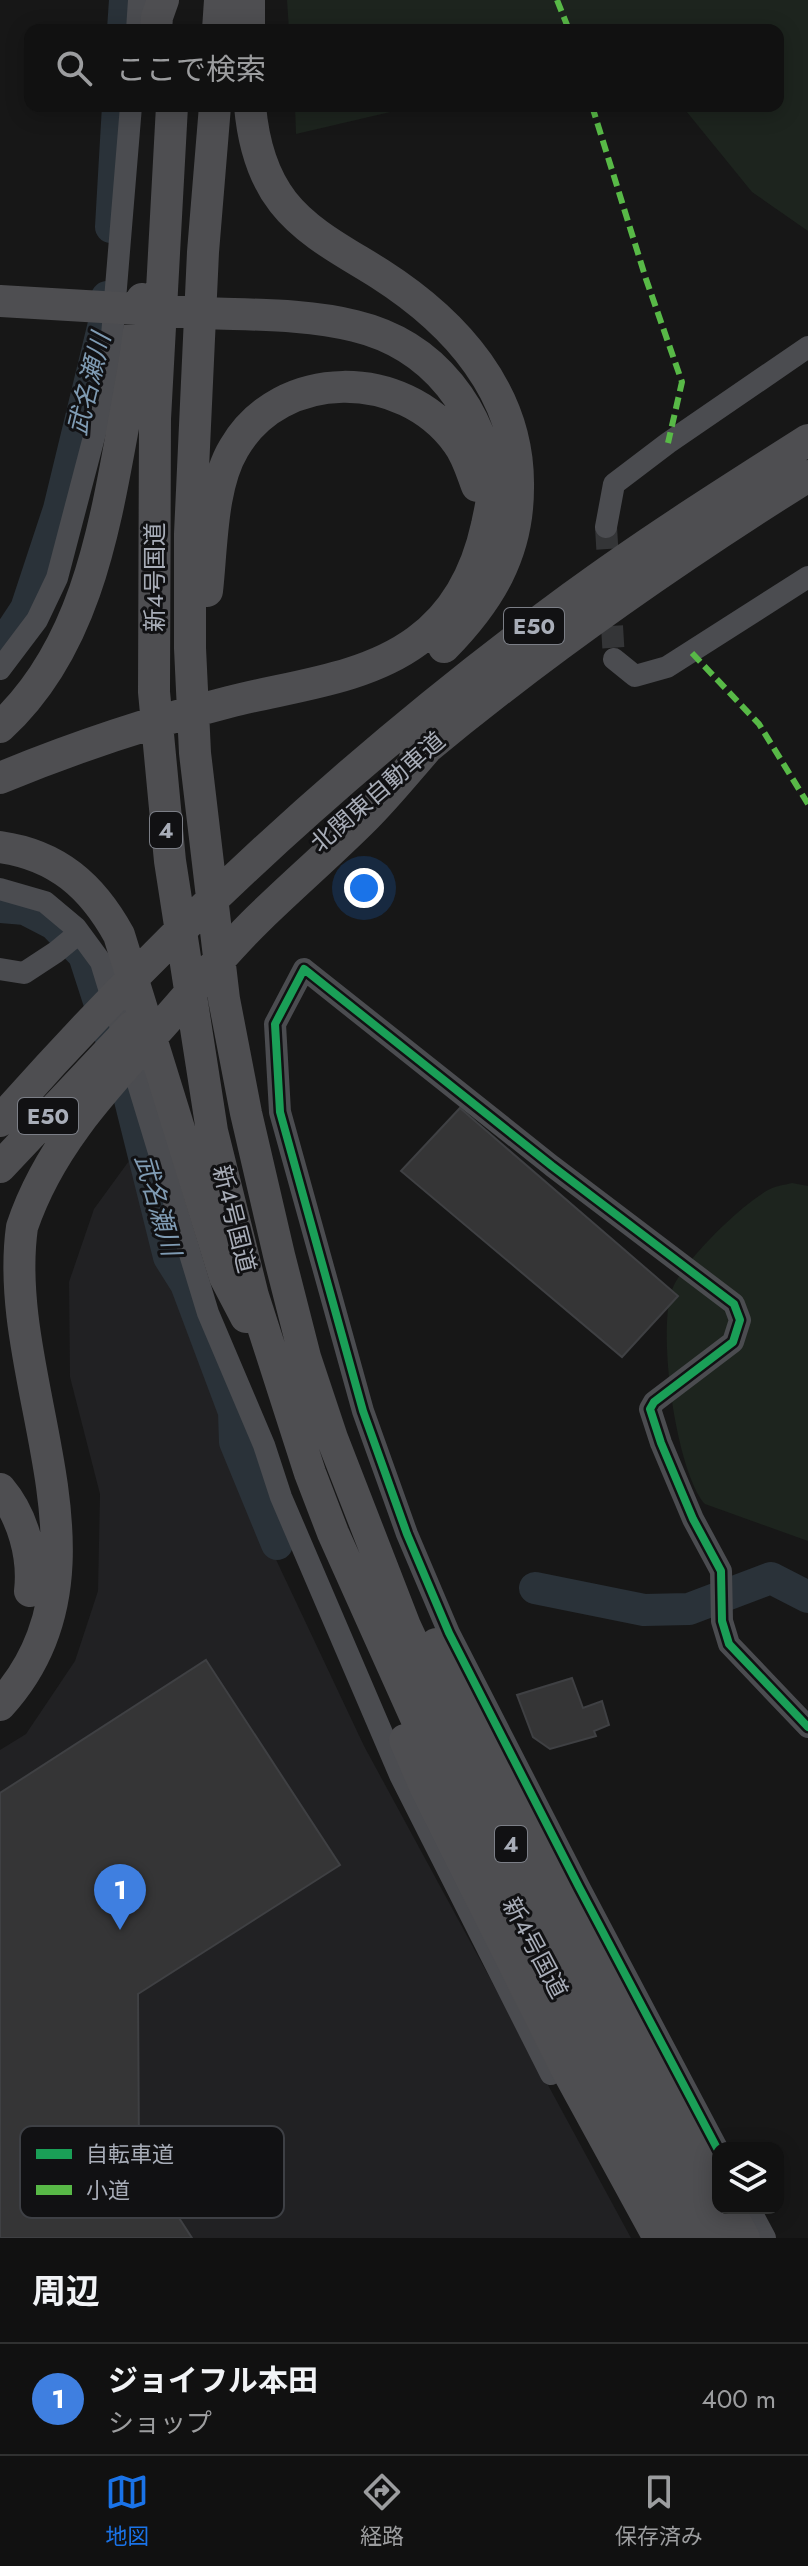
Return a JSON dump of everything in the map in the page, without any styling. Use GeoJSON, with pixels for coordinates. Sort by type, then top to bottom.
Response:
{"type":"FeatureCollection","features":[{"type":"Feature","properties":{"kind":"highway"},"geometry":{"type":"LineString","coordinates":[[156,24],[163,0]]}},
{"type":"Feature","properties":{"kind":"highway"},"geometry":{"type":"LineString","coordinates":[[175,24],[177,0]]}},
{"type":"Feature","properties":{"kind":"highway"},"geometry":{"type":"LineString","coordinates":[[218,24],[220,0]]}},
{"type":"Feature","properties":{"kind":"highway"},"geometry":{"type":"LineString","coordinates":[[249,0],[249,24]]}},
{"type":"Feature","properties":{"kind":"highway"},"geometry":{"type":"LineString","coordinates":[[0,727],[45,677],[61,647],[81,602],[103,527],[118,458],[140,319],[152,112]]}},
{"type":"Feature","properties":{"kind":"highway","name":"新4号国道"},"geometry":{"type":"LineString","coordinates":[[172,112],[155,419],[154,692],[170,861],[212,1131],[253,1296],[278,1380],[333,1533],[416,1718],[688,2238]]}},
{"type":"Feature","properties":{"kind":"highway","name":"新4号国道"},"geometry":{"type":"LineString","coordinates":[[215,112],[194,402],[190,648],[195,753],[224,999],[246,1113],[279,1255],[305,1357],[332,1438],[405,1626],[460,1745],[718,2238]]}},
{"type":"Feature","properties":{"kind":"highway"},"geometry":{"type":"LineString","coordinates":[[231,710],[371,686],[402,674],[442,649],[478,611],[500,570],[516,522],[519,474],[508,422],[480,364],[430,310],[406,291],[323,239],[286,205],[262,164],[251,112]]}},
{"type":"Feature","properties":{"kind":"highway"},"geometry":{"type":"LineString","coordinates":[[0,284],[92,298]]}},
{"type":"Feature","properties":{"kind":"highway"},"geometry":{"type":"LineString","coordinates":[[0,301],[92,298],[367,311],[411,328],[452,359],[471,382],[519,474]]}},
{"type":"Feature","properties":{"kind":"highway"},"geometry":{"type":"LineString","coordinates":[[0,778],[366,667],[393,656],[417,641],[455,604],[478,561],[492,497],[485,448],[465,404],[451,385],[415,351],[392,338],[300,310]]}},
{"type":"Feature","properties":{"kind":"highway"},"geometry":{"type":"LineString","coordinates":[[190,648],[206,601],[218,491],[225,463],[235,445],[252,426],[269,410],[290,398],[314,390],[362,386],[404,399],[424,411],[456,440],[468,460],[486,528]]}},
{"type":"Feature","properties":{"kind":"highway","name":"北関東自動車道"},"geometry":{"type":"LineString","coordinates":[[89,1011],[248,855],[278,837],[416,718],[571,598],[669,529],[808,440]]}},
{"type":"Feature","properties":{"kind":"highway","name":"北関東自動車道"},"geometry":{"type":"LineString","coordinates":[[104,1072],[254,912],[366,817],[429,746],[587,625],[808,476]]}},
{"type":"Feature","properties":{"kind":"highway"},"geometry":{"type":"LineString","coordinates":[[0,797],[131,738]]}},
{"type":"Feature","properties":{"kind":"highway"},"geometry":{"type":"LineString","coordinates":[[0,847],[20,849],[64,868],[95,897],[119,935],[225,1277],[278,1380]]}},
{"type":"Feature","properties":{"kind":"highway"},"geometry":{"type":"LineString","coordinates":[[0,1093],[89,1011]]}},
{"type":"Feature","properties":{"kind":"highway","name":"E50"},"geometry":{"type":"LineString","coordinates":[[0,1121],[89,1011]]}},
{"type":"Feature","properties":{"kind":"highway"},"geometry":{"type":"LineString","coordinates":[[0,1705],[27,1667],[38,1641],[50,1586],[47,1513],[15,1366],[11,1332],[12,1266],[26,1216],[51,1160],[104,1072]]}},
{"type":"Feature","properties":{"kind":"highway","name":"E50"},"geometry":{"type":"LineString","coordinates":[[0,1167],[104,1072]]}},
{"type":"Feature","properties":{"kind":"highway"},"geometry":{"type":"LineString","coordinates":[[332,1438],[544,1856],[712,2178]]}},
{"type":"Feature","properties":{"kind":"highway"},"geometry":{"type":"LineString","coordinates":[[0,1489],[19,1521],[30,1554],[31,1585],[28,1614],[17,1645],[0,1676]]}},
{"type":"Feature","properties":{"kind":"highway"},"geometry":{"type":"LineString","coordinates":[[333,1533],[354,1617],[425,1786],[565,2066],[659,2238]]}},
{"type":"Feature","properties":{"kind":"highway"},"geometry":{"type":"LineString","coordinates":[[731,2214],[744,2238]]}},
{"type":"Feature","properties":{"kind":"street"},"geometry":{"type":"LineString","coordinates":[[137,24],[139,0]]}},
{"type":"Feature","properties":{"kind":"street"},"geometry":{"type":"LineString","coordinates":[[0,669],[37,620],[57,578],[100,414],[110,360],[131,112]]}},
{"type":"Feature","properties":{"kind":"street"},"geometry":{"type":"LineString","coordinates":[[606,527],[614,484],[808,347]]}},
{"type":"Feature","properties":{"kind":"street"},"geometry":{"type":"LineString","coordinates":[[614,659],[635,676],[667,667],[808,577]]}},
{"type":"Feature","properties":{"kind":"street"},"geometry":{"type":"LineString","coordinates":[[0,889],[45,902],[79,933],[101,962],[208,1313],[264,1445],[287,1512],[400,1775],[551,2074]]}},
{"type":"Feature","properties":{"kind":"street"},"geometry":{"type":"LineString","coordinates":[[0,969],[24,973],[79,933]]}},
{"type":"Feature","properties":{"kind":"street"},"geometry":{"type":"LineString","coordinates":[[714,2142],[449,1633],[407,1534],[363,1411],[280,1112],[275,1024],[304,969],[552,1166],[734,1304],[740,1320],[733,1342],[654,1402],[650,1409],[693,1519],[721,1571],[722,1621],[729,1644],[808,1727]]}},
{"type":"Feature","properties":{"kind":"street"},"geometry":{"type":"LineString","coordinates":[[279,1255],[317,1247]]}},
{"type":"Feature","properties":{"kind":"street"},"geometry":{"type":"LineString","coordinates":[[752,2214],[765,2238]]}},
{"type":"Feature","properties":{"kind":"shaded area"},"geometry":{"type":"Polygon","coordinates":[[[287,0],[808,0],[808,231],[752,192],[687,112],[784,112],[784,24],[289,24],[287,0]]]}},
{"type":"Feature","properties":{"kind":"shaded area"},"geometry":{"type":"Polygon","coordinates":[[[295,112],[390,112],[296,134],[295,112]]]}},
{"type":"Feature","properties":{"kind":"shaded area"},"geometry":{"type":"Polygon","coordinates":[[[134,1154],[165,1262],[271,1549],[364,1746],[631,2238],[0,2238],[0,1750],[26,1734],[75,1661],[98,1591],[100,1494],[70,1377],[69,1282],[94,1209],[134,1154]]]}},
{"type":"Feature","properties":{"kind":"shaded area"},"geometry":{"type":"Polygon","coordinates":[[[792,1183],[808,1186],[808,1541],[705,1504],[685,1462],[677,1431],[668,1363],[669,1304],[681,1273],[716,1233],[757,1197],[768,1190],[792,1183]]]}},
{"type":"Feature","properties":{"kind":"building"},"geometry":{"type":"Polygon","coordinates":[[[460,1108],[678,1296],[622,1357],[401,1171],[460,1108]]]}},
{"type":"Feature","properties":{"kind":"building"},"geometry":{"type":"Polygon","coordinates":[[[206,1660],[340,1865],[138,1994],[139,2126],[20,2126],[20,2218],[179,2218],[192,2238],[0,2238],[0,1793],[206,1660]]]}},
{"type":"Feature","properties":{"kind":"building"},"geometry":{"type":"Polygon","coordinates":[[[572,1678],[583,1708],[602,1701],[609,1725],[594,1731],[596,1736],[550,1749],[533,1737],[517,1695],[572,1678]]]}},
{"type":"Feature","properties":{"kind":"waterway","name":"武名瀬川"},"geometry":{"type":"LineString","coordinates":[[123,24],[125,0]]}},
{"type":"Feature","properties":{"kind":"waterway","name":"武名瀬川"},"geometry":{"type":"LineString","coordinates":[[111,227],[118,112]]}},
{"type":"Feature","properties":{"kind":"waterway","name":"武名瀬川"},"geometry":{"type":"LineString","coordinates":[[0,648],[26,609],[59,509],[105,319],[107,297]]}},
{"type":"Feature","properties":{"kind":"waterway","name":"武名瀬川"},"geometry":{"type":"LineString","coordinates":[[0,907],[25,909],[54,924],[84,955],[127,1088],[169,1257],[186,1284],[234,1412],[235,1442],[277,1544]]}},
{"type":"Feature","properties":{"kind":"waterway","name":"武名瀬川"},"geometry":{"type":"LineString","coordinates":[[535,1588],[644,1610],[689,1609],[771,1578],[808,1597]]}},
{"type":"Feature","properties":{"kind":"tunnel"},"geometry":{"type":"LineString","coordinates":[[606,527],[614,659]]}},
{"type":"Feature","properties":{"kind":"marked path"},"geometry":{"type":"LineString","coordinates":[[557,0],[567,24]]}},
{"type":"Feature","properties":{"kind":"marked path"},"geometry":{"type":"LineString","coordinates":[[594,112],[682,382],[668,443]]}},
{"type":"Feature","properties":{"kind":"marked path"},"geometry":{"type":"LineString","coordinates":[[692,653],[759,724],[808,804]]}},
{"type":"Feature","properties":{"kind":"cycle path"},"geometry":{"type":"LineString","coordinates":[[714,2142],[449,1633],[407,1534],[363,1411],[280,1112],[275,1024],[304,969],[552,1166],[734,1304],[740,1320],[733,1342],[654,1402],[650,1409],[693,1519],[721,1571],[722,1621],[729,1644],[808,1727]]}},
{"type":"Feature","properties":{"kind":"place","name":"ジョイフル本田"},"geometry":{"type":"Point","coordinates":[120,1930]}}]}
